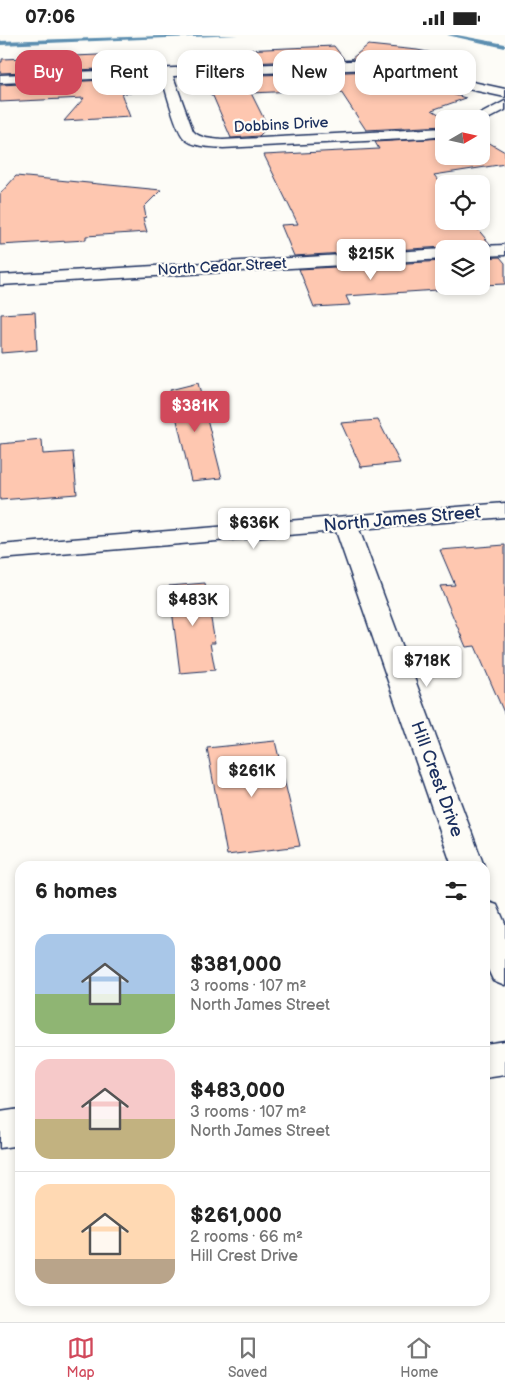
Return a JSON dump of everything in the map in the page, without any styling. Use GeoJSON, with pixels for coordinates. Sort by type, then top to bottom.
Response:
{"type":"FeatureCollection","features":[{"type":"Feature","properties":{"kind":"street"},"geometry":{"type":"LineString","coordinates":[[167,72],[376,65],[505,93]]}},
{"type":"Feature","properties":{"kind":"street"},"geometry":{"type":"LineString","coordinates":[[0,79],[92,75]]}},
{"type":"Feature","properties":{"kind":"street","name":"Dobbins Drive"},"geometry":{"type":"LineString","coordinates":[[167,75],[186,131],[190,137],[205,143],[244,143],[435,132]]}},
{"type":"Feature","properties":{"kind":"street"},"geometry":{"type":"LineString","coordinates":[[490,112],[505,105]]}},
{"type":"Feature","properties":{"kind":"street"},"geometry":{"type":"LineString","coordinates":[[490,251],[505,250]]}},
{"type":"Feature","properties":{"kind":"street","name":"North Cedar Street"},"geometry":{"type":"LineString","coordinates":[[0,280],[435,254]]}},
{"type":"Feature","properties":{"kind":"street","name":"North James Street"},"geometry":{"type":"LineString","coordinates":[[0,552],[505,510]]}},
{"type":"Feature","properties":{"kind":"street","name":"Hill Crest Drive"},"geometry":{"type":"LineString","coordinates":[[345,523],[466,861]]}},
{"type":"Feature","properties":{"kind":"street"},"geometry":{"type":"LineString","coordinates":[[490,928],[505,969]]}},
{"type":"Feature","properties":{"kind":"street"},"geometry":{"type":"LineString","coordinates":[[490,1060],[505,1058]]}},
{"type":"Feature","properties":{"kind":"street"},"geometry":{"type":"LineString","coordinates":[[0,1130],[15,1128]]}},
{"type":"Feature","properties":{"kind":"building"},"geometry":{"type":"Polygon","coordinates":[[[368,45],[417,50],[362,50],[368,45]]]}},
{"type":"Feature","properties":{"kind":"building"},"geometry":{"type":"Polygon","coordinates":[[[334,46],[337,50],[273,50],[273,62],[263,62],[263,50],[242,50],[334,46]]]}},
{"type":"Feature","properties":{"kind":"building"},"geometry":{"type":"Polygon","coordinates":[[[92,55],[92,69],[82,70],[82,56],[92,55]]]}},
{"type":"Feature","properties":{"kind":"building"},"geometry":{"type":"Polygon","coordinates":[[[15,58],[15,72],[0,73],[0,62],[2,62],[2,59],[15,58]]]}},
{"type":"Feature","properties":{"kind":"building"},"geometry":{"type":"Polygon","coordinates":[[[345,72],[355,72],[355,95],[455,95],[466,98],[432,110],[435,112],[435,126],[366,130],[343,95],[345,95],[345,72]]]}},
{"type":"Feature","properties":{"kind":"building"},"geometry":{"type":"Polygon","coordinates":[[[263,75],[273,75],[273,92],[263,92],[263,75]]]}},
{"type":"Feature","properties":{"kind":"building"},"geometry":{"type":"Polygon","coordinates":[[[82,81],[92,81],[92,95],[122,95],[130,117],[64,121],[84,98],[0,102],[0,85],[15,84],[15,95],[82,95],[82,81]]]}},
{"type":"Feature","properties":{"kind":"building"},"geometry":{"type":"Polygon","coordinates":[[[252,95],[268,127],[259,136],[231,138],[213,96],[211,96],[252,95]]]}},
{"type":"Feature","properties":{"kind":"building"},"geometry":{"type":"Polygon","coordinates":[[[435,139],[435,165],[490,165],[490,143],[505,152],[505,164],[434,175],[435,230],[478,230],[487,240],[435,240],[435,248],[294,256],[281,225],[298,224],[264,155],[379,149],[375,142],[435,139]]]}},
{"type":"Feature","properties":{"kind":"building"},"geometry":{"type":"Polygon","coordinates":[[[16,176],[161,190],[144,207],[146,217],[143,218],[147,232],[86,236],[86,240],[0,245],[0,194],[16,176]]]}},
{"type":"Feature","properties":{"kind":"building"},"geometry":{"type":"Polygon","coordinates":[[[500,257],[505,263],[505,284],[490,285],[490,258],[500,257]]]}},
{"type":"Feature","properties":{"kind":"building"},"geometry":{"type":"Polygon","coordinates":[[[435,261],[435,290],[346,296],[350,305],[314,307],[299,269],[435,261]]]}},
{"type":"Feature","properties":{"kind":"building"},"geometry":{"type":"Polygon","coordinates":[[[35,312],[37,350],[1,353],[1,314],[35,312]]]}},
{"type":"Feature","properties":{"kind":"building"},"geometry":{"type":"Polygon","coordinates":[[[198,383],[222,478],[191,481],[170,390],[198,383]]]}},
{"type":"Feature","properties":{"kind":"building"},"geometry":{"type":"Polygon","coordinates":[[[378,420],[400,463],[361,467],[341,423],[378,420]]]}},
{"type":"Feature","properties":{"kind":"building"},"geometry":{"type":"Polygon","coordinates":[[[42,440],[43,454],[73,452],[77,494],[0,500],[0,444],[42,440]]]}},
{"type":"Feature","properties":{"kind":"building"},"geometry":{"type":"Polygon","coordinates":[[[505,545],[505,715],[475,646],[466,647],[440,586],[455,585],[440,550],[505,545]]]}},
{"type":"Feature","properties":{"kind":"building"},"geometry":{"type":"Polygon","coordinates":[[[205,583],[215,643],[210,643],[215,670],[180,673],[169,586],[205,583]]]}},
{"type":"Feature","properties":{"kind":"building"},"geometry":{"type":"Polygon","coordinates":[[[275,741],[300,846],[227,855],[207,748],[275,741]]]}},
{"type":"Feature","properties":{"kind":"waterway"},"geometry":{"type":"LineString","coordinates":[[0,43],[236,35]]}},
{"type":"Feature","properties":{"kind":"waterway"},"geometry":{"type":"LineString","coordinates":[[449,35],[505,46]]}}]}
